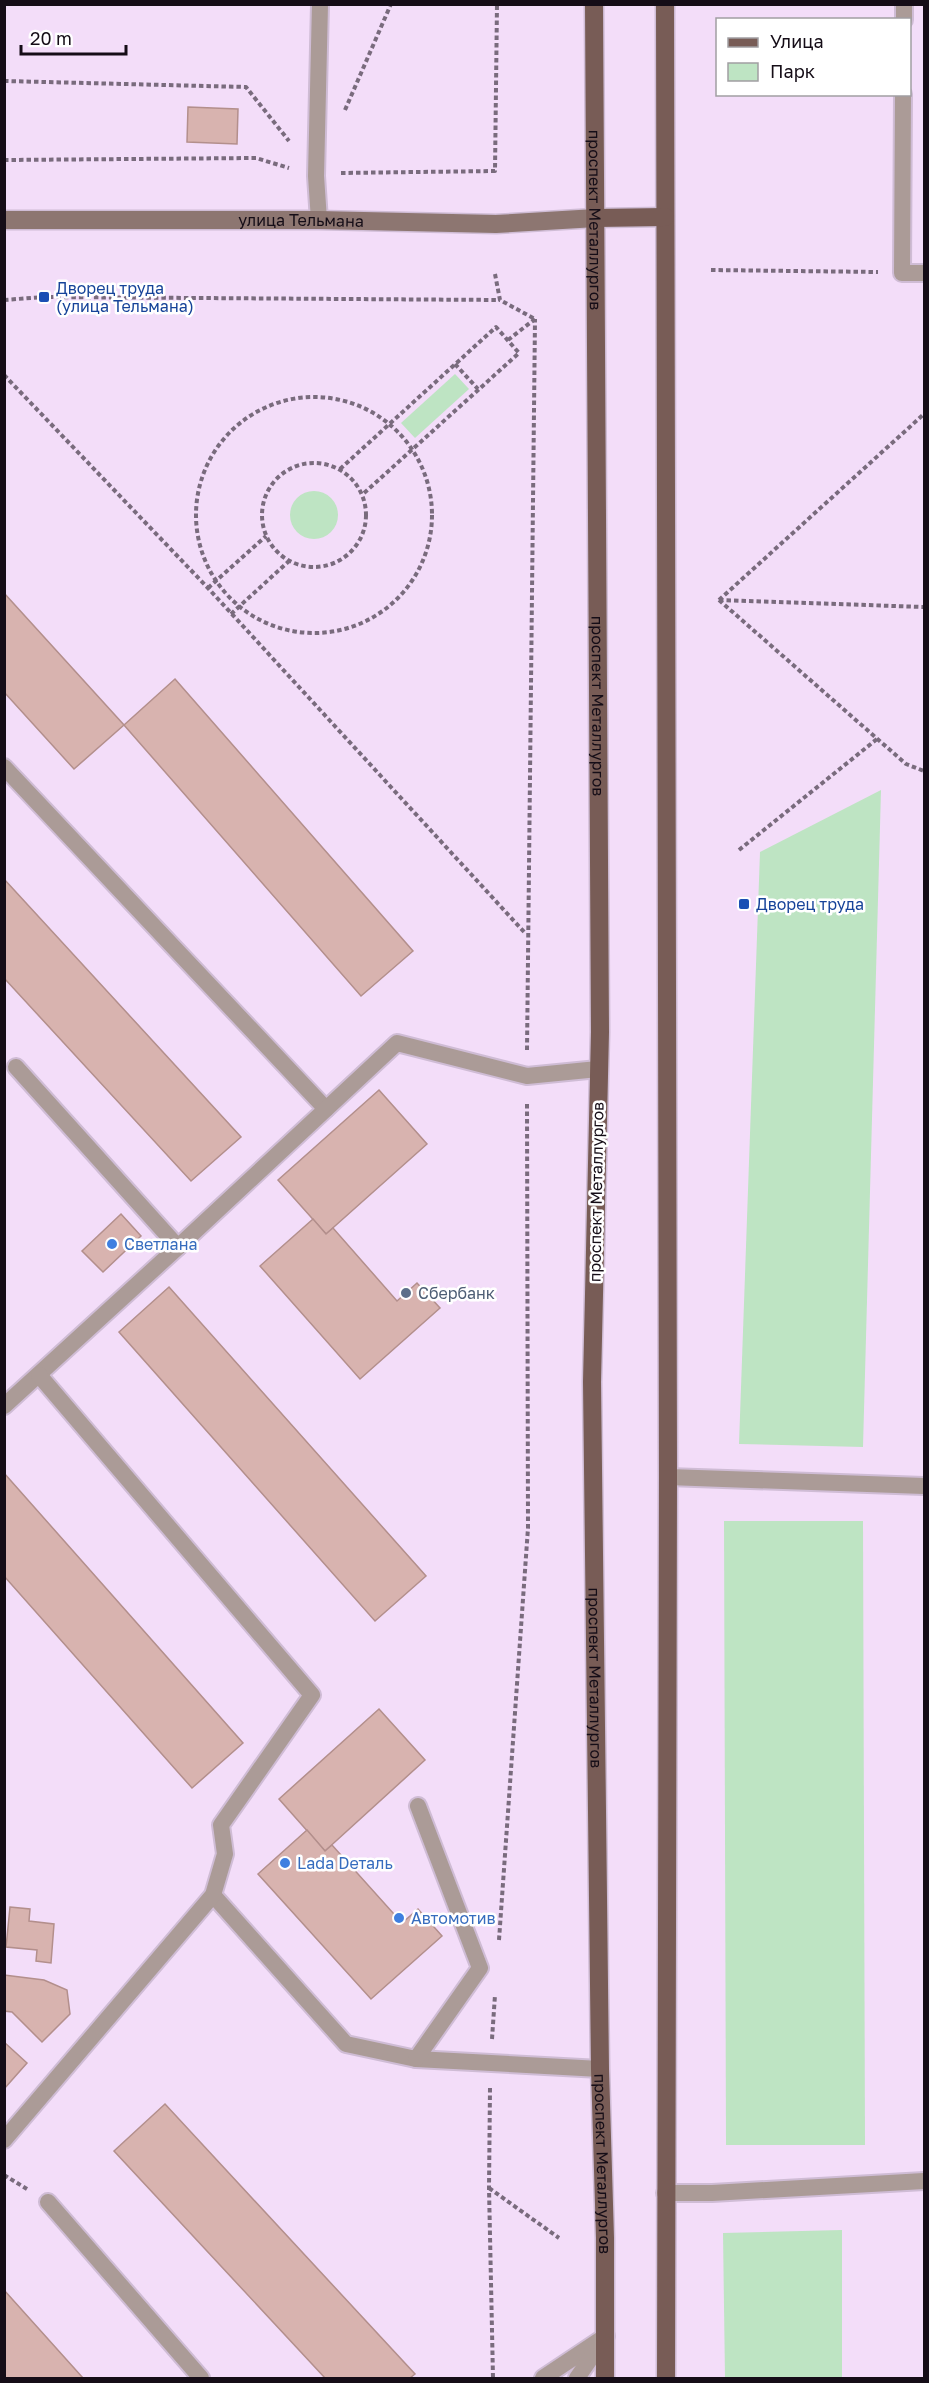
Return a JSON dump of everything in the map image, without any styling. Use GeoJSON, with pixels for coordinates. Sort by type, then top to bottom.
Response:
{"type":"FeatureCollection","features":[{"type":"Feature","properties":{"kind":"main road","name":"проспект Металлургов"},"geometry":{"type":"LineString","coordinates":[[594,4],[600,1032],[592,1382],[605,2379]]}},
{"type":"Feature","properties":{"kind":"main road"},"geometry":{"type":"LineString","coordinates":[[665,4],[668,1477],[666,2379]]}},
{"type":"Feature","properties":{"kind":"main road"},"geometry":{"type":"LineString","coordinates":[[596,218],[665,217]]}},
{"type":"Feature","properties":{"kind":"main road","name":"улица Тельмана"},"geometry":{"type":"LineString","coordinates":[[4,220],[320,220],[496,224],[596,218]]}},
{"type":"Feature","properties":{"kind":"lane"},"geometry":{"type":"LineString","coordinates":[[320,4],[316,176],[320,220]]}},
{"type":"Feature","properties":{"kind":"lane"},"geometry":{"type":"LineString","coordinates":[[903,96],[903,273],[924,273]]}},
{"type":"Feature","properties":{"kind":"lane"},"geometry":{"type":"LineString","coordinates":[[4,767],[326,1109]]}},
{"type":"Feature","properties":{"kind":"lane"},"geometry":{"type":"LineString","coordinates":[[4,1406],[397,1043],[527,1076],[598,1069]]}},
{"type":"Feature","properties":{"kind":"lane"},"geometry":{"type":"LineString","coordinates":[[16,1067],[178,1247]]}},
{"type":"Feature","properties":{"kind":"lane"},"geometry":{"type":"LineString","coordinates":[[4,2140],[213,1895],[225,1854],[221,1825],[312,1695],[39,1375]]}},
{"type":"Feature","properties":{"kind":"lane"},"geometry":{"type":"LineString","coordinates":[[668,1477],[924,1486]]}},
{"type":"Feature","properties":{"kind":"lane"},"geometry":{"type":"LineString","coordinates":[[416,2059],[480,1968],[418,1806]]}},
{"type":"Feature","properties":{"kind":"lane"},"geometry":{"type":"LineString","coordinates":[[213,1895],[346,2044],[416,2059],[600,2069]]}},
{"type":"Feature","properties":{"kind":"lane"},"geometry":{"type":"LineString","coordinates":[[665,2193],[712,2193],[924,2181]]}},
{"type":"Feature","properties":{"kind":"lane"},"geometry":{"type":"LineString","coordinates":[[48,2202],[201,2379]]}},
{"type":"Feature","properties":{"kind":"lane"},"geometry":{"type":"LineString","coordinates":[[543,2379],[606,2336]]}},
{"type":"Feature","properties":{"kind":"lane"},"geometry":{"type":"LineString","coordinates":[[577,2379],[606,2336]]}},
{"type":"Feature","properties":{"kind":"path"},"geometry":{"type":"LineString","coordinates":[[345,111],[391,4]]}},
{"type":"Feature","properties":{"kind":"path"},"geometry":{"type":"LineString","coordinates":[[4,160],[256,158],[316,176],[343,173],[495,171],[497,4]]}},
{"type":"Feature","properties":{"kind":"path"},"geometry":{"type":"LineString","coordinates":[[4,81],[246,87],[316,176]]}},
{"type":"Feature","properties":{"kind":"path"},"geometry":{"type":"LineString","coordinates":[[711,270],[903,273]]}},
{"type":"Feature","properties":{"kind":"path"},"geometry":{"type":"LineString","coordinates":[[495,274],[500,300]]}},
{"type":"Feature","properties":{"kind":"path"},"geometry":{"type":"LineString","coordinates":[[4,300],[44,297],[500,300],[535,319]]}},
{"type":"Feature","properties":{"kind":"path"},"geometry":{"type":"LineString","coordinates":[[508,340],[535,319]]}},
{"type":"Feature","properties":{"kind":"path"},"geometry":{"type":"LineString","coordinates":[[498,1944],[528,1528],[527,935],[535,319]]}},
{"type":"Feature","properties":{"kind":"path"},"geometry":{"type":"LineString","coordinates":[[340,469],[496,327],[508,340],[519,353],[363,494]]}},
{"type":"Feature","properties":{"kind":"path"},"geometry":{"type":"LineString","coordinates":[[456,364],[478,389]]}},
{"type":"Feature","properties":{"kind":"path"},"geometry":{"type":"LineString","coordinates":[[4,375],[208,588],[527,935]]}},
{"type":"Feature","properties":{"kind":"path"},"geometry":{"type":"LineString","coordinates":[[314,396],[339,399],[363,406],[390,424],[403,435],[412,449],[427,478],[432,502],[433,527],[428,551],[418,574],[403,594],[385,611],[363,623],[339,631],[315,634],[290,631],[266,623],[239,606],[216,581],[202,552],[196,528],[196,503],[201,478],[212,456],[226,436],[244,419],[266,406],[290,399],[314,396]]}},
{"type":"Feature","properties":{"kind":"path"},"geometry":{"type":"LineString","coordinates":[[719,600],[924,414]]}},
{"type":"Feature","properties":{"kind":"path"},"geometry":{"type":"LineString","coordinates":[[309,462],[325,463],[340,469],[353,479],[363,494],[366,525],[360,541],[350,554],[336,563],[320,567],[304,566],[289,561],[276,550],[267,536],[262,521],[263,504],[269,489],[279,476],[293,467],[309,462]]}},
{"type":"Feature","properties":{"kind":"path"},"geometry":{"type":"LineString","coordinates":[[208,588],[267,536]]}},
{"type":"Feature","properties":{"kind":"path"},"geometry":{"type":"LineString","coordinates":[[231,614],[289,561]]}},
{"type":"Feature","properties":{"kind":"path"},"geometry":{"type":"LineString","coordinates":[[719,600],[924,607]]}},
{"type":"Feature","properties":{"kind":"path"},"geometry":{"type":"LineString","coordinates":[[719,600],[906,764],[924,771]]}},
{"type":"Feature","properties":{"kind":"path"},"geometry":{"type":"LineString","coordinates":[[740,850],[877,739]]}},
{"type":"Feature","properties":{"kind":"path"},"geometry":{"type":"LineString","coordinates":[[493,2379],[489,2188],[490,2063],[495,1992]]}},
{"type":"Feature","properties":{"kind":"path"},"geometry":{"type":"LineString","coordinates":[[489,2188],[559,2238]]}},
{"type":"Feature","properties":{"kind":"green space"},"geometry":{"type":"Polygon","coordinates":[[[455,374],[469,389],[415,438],[401,423],[455,374]]]}},
{"type":"Feature","properties":{"kind":"green space"},"geometry":{"type":"Polygon","coordinates":[[[309,491],[319,491],[331,498],[338,510],[338,520],[331,532],[319,539],[309,539],[294,528],[290,520],[290,510],[301,495],[309,491]]]}},
{"type":"Feature","properties":{"kind":"green space"},"geometry":{"type":"Polygon","coordinates":[[[881,790],[863,1447],[739,1444],[760,852],[881,790]]]}},
{"type":"Feature","properties":{"kind":"green space"},"geometry":{"type":"Polygon","coordinates":[[[724,1521],[863,1521],[865,2145],[726,2145],[724,1521]]]}},
{"type":"Feature","properties":{"kind":"green space"},"geometry":{"type":"Polygon","coordinates":[[[842,2230],[842,2378],[725,2378],[723,2233],[842,2230]]]}},
{"type":"Feature","properties":{"kind":"building"},"geometry":{"type":"Polygon","coordinates":[[[188,107],[238,109],[237,144],[187,142],[188,107]]]}},
{"type":"Feature","properties":{"kind":"building"},"geometry":{"type":"Polygon","coordinates":[[[4,593],[124,725],[74,769],[4,692],[4,593]]]}},
{"type":"Feature","properties":{"kind":"building"},"geometry":{"type":"Polygon","coordinates":[[[175,679],[413,951],[361,996],[124,725],[175,679]]]}},
{"type":"Feature","properties":{"kind":"building"},"geometry":{"type":"Polygon","coordinates":[[[4,879],[241,1137],[191,1181],[4,978],[4,879]]]}},
{"type":"Feature","properties":{"kind":"building"},"geometry":{"type":"Polygon","coordinates":[[[379,1090],[427,1144],[326,1234],[278,1180],[379,1090]]]}},
{"type":"Feature","properties":{"kind":"building","name":"Светлана"},"geometry":{"type":"Polygon","coordinates":[[[121,1214],[141,1236],[103,1272],[82,1251],[121,1214]]]}},
{"type":"Feature","properties":{"kind":"building"},"geometry":{"type":"Polygon","coordinates":[[[313,1219],[326,1234],[333,1228],[397,1301],[417,1283],[440,1308],[360,1379],[260,1266],[313,1219]]]}},
{"type":"Feature","properties":{"kind":"building"},"geometry":{"type":"Polygon","coordinates":[[[169,1287],[426,1576],[375,1621],[119,1332],[169,1287]]]}},
{"type":"Feature","properties":{"kind":"building"},"geometry":{"type":"Polygon","coordinates":[[[4,1473],[243,1743],[192,1788],[4,1576],[4,1473]]]}},
{"type":"Feature","properties":{"kind":"building"},"geometry":{"type":"Polygon","coordinates":[[[379,1709],[425,1760],[325,1851],[279,1799],[379,1709]]]}},
{"type":"Feature","properties":{"kind":"building"},"geometry":{"type":"Polygon","coordinates":[[[307,1830],[325,1851],[332,1845],[402,1923],[418,1909],[442,1936],[371,1999],[258,1874],[307,1830]]]}},
{"type":"Feature","properties":{"kind":"building"},"geometry":{"type":"Polygon","coordinates":[[[10,1907],[30,1909],[29,1921],[54,1924],[51,1963],[36,1961],[37,1950],[6,1947],[10,1907]]]}},
{"type":"Feature","properties":{"kind":"building"},"geometry":{"type":"Polygon","coordinates":[[[4,1975],[44,1980],[67,1990],[70,2014],[42,2042],[12,2012],[4,2011],[4,1975]]]}},
{"type":"Feature","properties":{"kind":"building"},"geometry":{"type":"Polygon","coordinates":[[[4,2042],[27,2063],[4,2089],[4,2042]]]}},
{"type":"Feature","properties":{"kind":"building"},"geometry":{"type":"Polygon","coordinates":[[[165,2104],[415,2374],[410,2378],[325,2378],[114,2151],[165,2104]]]}},
{"type":"Feature","properties":{"kind":"building"},"geometry":{"type":"Polygon","coordinates":[[[4,2290],[83,2378],[4,2378],[4,2290]]]}},
{"type":"Feature","properties":{"kind":"place","name":"Дворец труда (улица Тельмана)"},"geometry":{"type":"Point","coordinates":[44,297]}},
{"type":"Feature","properties":{"kind":"place","name":"Дворец труда"},"geometry":{"type":"Point","coordinates":[744,904]}},
{"type":"Feature","properties":{"kind":"place","name":"Светлана"},"geometry":{"type":"Point","coordinates":[112,1244]}},
{"type":"Feature","properties":{"kind":"place","name":"Сбербанк"},"geometry":{"type":"Point","coordinates":[406,1293]}},
{"type":"Feature","properties":{"kind":"place","name":"Lada Dеталь"},"geometry":{"type":"Point","coordinates":[285,1863]}},
{"type":"Feature","properties":{"kind":"place","name":"Автомотив"},"geometry":{"type":"Point","coordinates":[399,1918]}}]}
